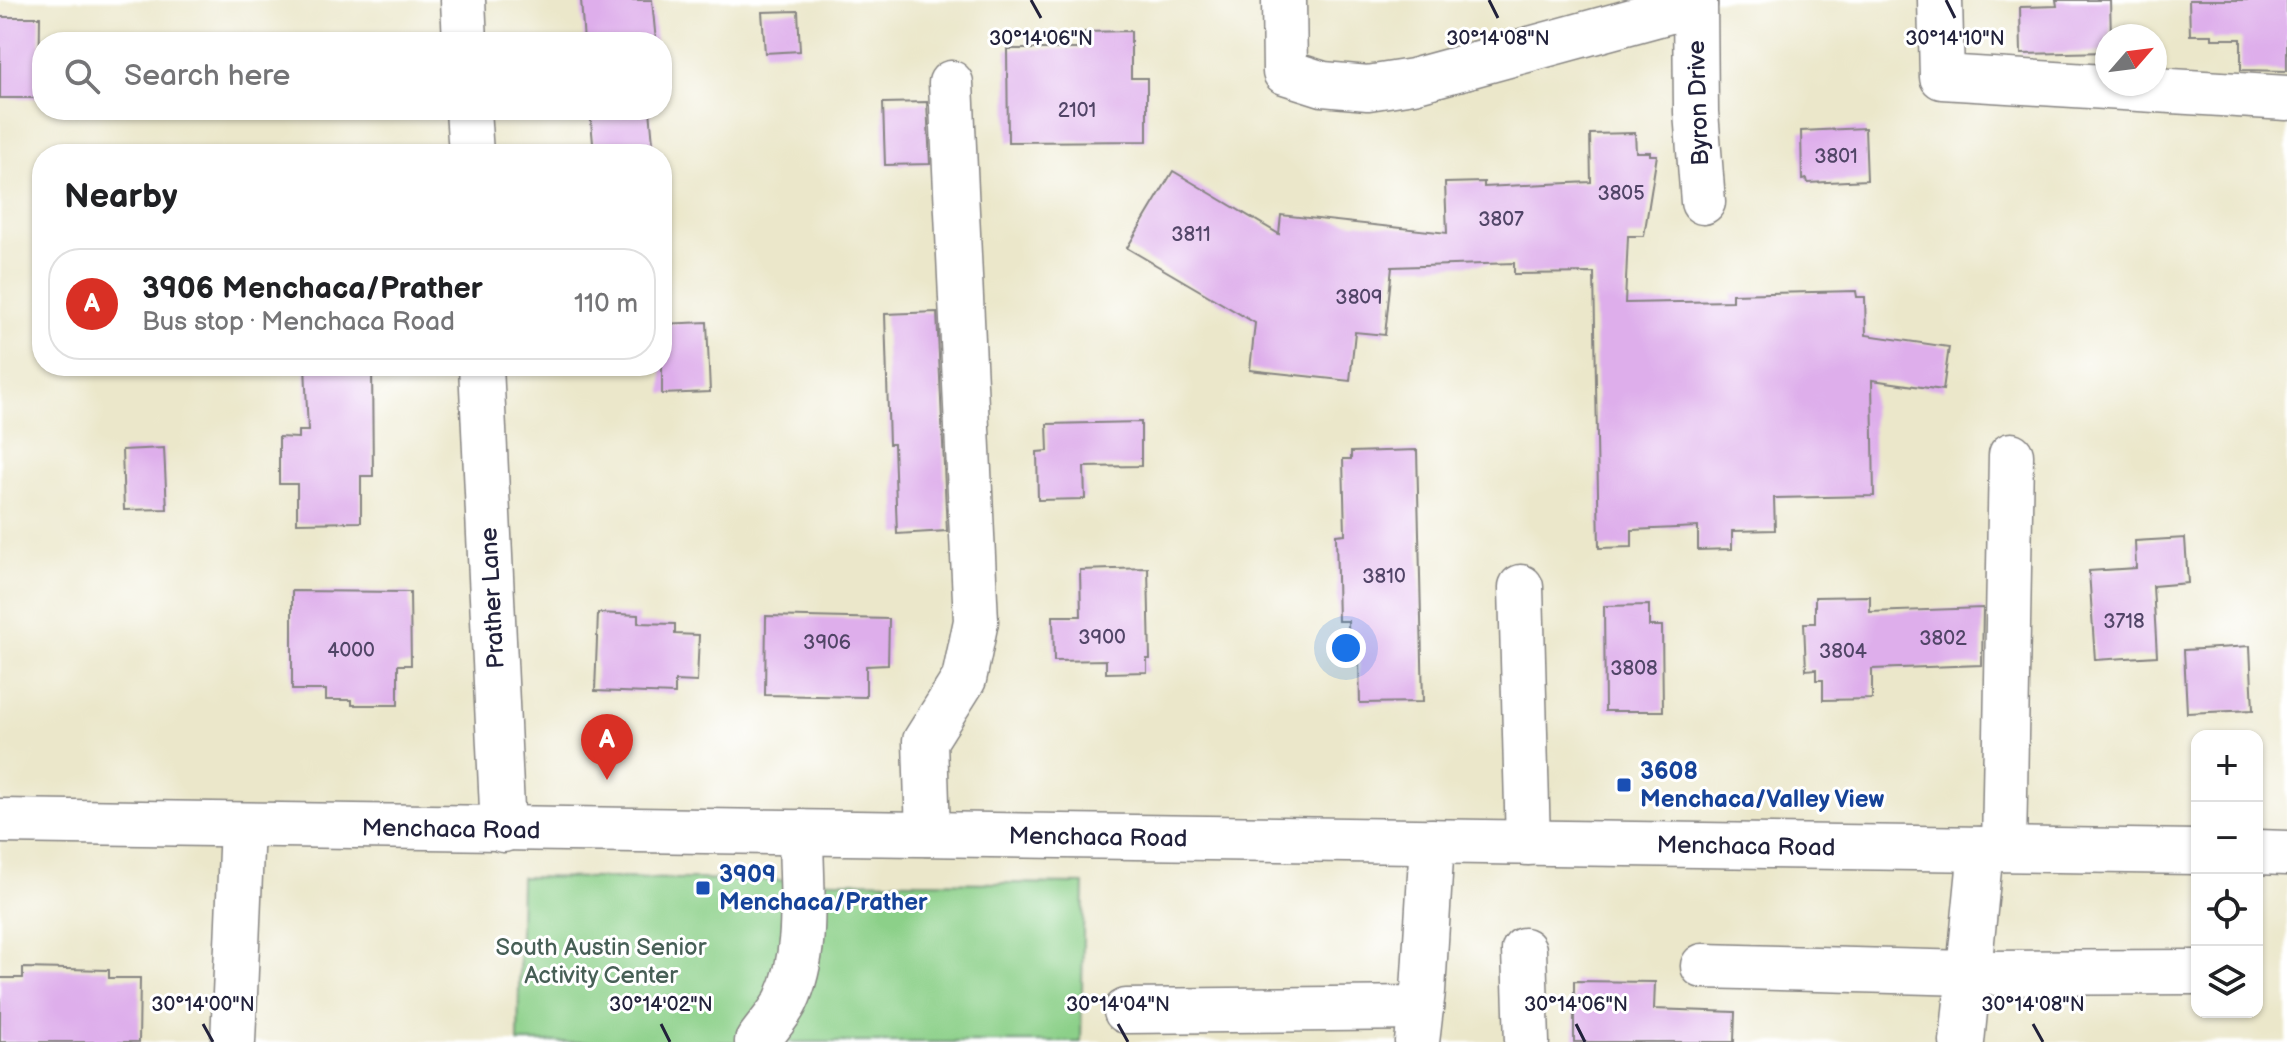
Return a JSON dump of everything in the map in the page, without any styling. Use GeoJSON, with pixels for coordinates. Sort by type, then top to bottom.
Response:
{"type":"FeatureCollection","features":[{"type":"Feature","properties":{"kind":"main road"},"geometry":{"type":"LineString","coordinates":[[463,0],[465,32]]}},
{"type":"Feature","properties":{"kind":"main road","name":"Byron Drive"},"geometry":{"type":"LineString","coordinates":[[1284,0],[1285,72],[1323,84],[1368,88],[1413,81],[1695,2],[1696,112],[1703,202]]}},
{"type":"Feature","properties":{"kind":"main road"},"geometry":{"type":"LineString","coordinates":[[1940,0],[1942,77],[2287,98]]}},
{"type":"Feature","properties":{"kind":"main road"},"geometry":{"type":"LineString","coordinates":[[928,834],[925,741],[964,679],[976,621],[951,83]]}},
{"type":"Feature","properties":{"kind":"main road"},"geometry":{"type":"LineString","coordinates":[[469,120],[470,144]]}},
{"type":"Feature","properties":{"kind":"main road","name":"Prather Lane"},"geometry":{"type":"LineString","coordinates":[[481,376],[503,830]]}},
{"type":"Feature","properties":{"kind":"main road"},"geometry":{"type":"LineString","coordinates":[[1962,1042],[1969,973],[1993,849],[2011,455]]}},
{"type":"Feature","properties":{"kind":"main road"},"geometry":{"type":"LineString","coordinates":[[1521,587],[1528,843]]}},
{"type":"Feature","properties":{"kind":"main road","name":"Menchaca Road"},"geometry":{"type":"LineString","coordinates":[[0,821],[2191,852]]}},
{"type":"Feature","properties":{"kind":"main road"},"geometry":{"type":"LineString","coordinates":[[233,1042],[242,826]]}},
{"type":"Feature","properties":{"kind":"main road"},"geometry":{"type":"LineString","coordinates":[[757,1042],[785,1003],[798,970],[801,832]]}},
{"type":"Feature","properties":{"kind":"main road"},"geometry":{"type":"LineString","coordinates":[[1126,1011],[1419,1025],[1432,841]]}},
{"type":"Feature","properties":{"kind":"main road"},"geometry":{"type":"LineString","coordinates":[[2263,852],[2287,853]]}},
{"type":"Feature","properties":{"kind":"main road"},"geometry":{"type":"LineString","coordinates":[[1524,950],[1527,1042]]}},
{"type":"Feature","properties":{"kind":"main road"},"geometry":{"type":"LineString","coordinates":[[1703,966],[1969,973],[2191,972]]}},
{"type":"Feature","properties":{"kind":"green space","name":"South Austin Senior Activity Center"},"geometry":{"type":"Polygon","coordinates":[[[521,877],[1084,884],[1081,1042],[518,1042],[521,877]]]}},
{"type":"Feature","properties":{"kind":"building"},"geometry":{"type":"Polygon","coordinates":[[[581,0],[652,0],[655,32],[583,32],[581,0]]]}},
{"type":"Feature","properties":{"kind":"building"},"geometry":{"type":"Polygon","coordinates":[[[2056,0],[2110,0],[2111,24],[2095,24],[2095,52],[2021,54],[2020,7],[2057,6],[2056,0]]]}},
{"type":"Feature","properties":{"kind":"building"},"geometry":{"type":"Polygon","coordinates":[[[2189,0],[2287,0],[2287,71],[2241,70],[2241,39],[2190,35],[2189,0]]]}},
{"type":"Feature","properties":{"kind":"building"},"geometry":{"type":"Polygon","coordinates":[[[798,11],[800,51],[765,53],[762,12],[798,11]]]}},
{"type":"Feature","properties":{"kind":"building"},"geometry":{"type":"Polygon","coordinates":[[[0,17],[40,17],[40,32],[32,32],[32,98],[0,98],[0,17]]]}},
{"type":"Feature","properties":{"kind":"building"},"geometry":{"type":"Polygon","coordinates":[[[1131,31],[1131,78],[1147,78],[1147,141],[1008,142],[1007,49],[1084,49],[1084,32],[1131,31]]]}},
{"type":"Feature","properties":{"kind":"building"},"geometry":{"type":"Polygon","coordinates":[[[927,102],[930,164],[885,165],[883,103],[927,102]]]}},
{"type":"Feature","properties":{"kind":"building"},"geometry":{"type":"Polygon","coordinates":[[[591,120],[651,120],[653,144],[593,144],[591,120]]]}},
{"type":"Feature","properties":{"kind":"building"},"geometry":{"type":"Polygon","coordinates":[[[1865,128],[1867,180],[1808,183],[1807,179],[1802,180],[1801,131],[1865,128]]]}},
{"type":"Feature","properties":{"kind":"building"},"geometry":{"type":"Polygon","coordinates":[[[1635,133],[1636,152],[1657,155],[1644,236],[1628,236],[1625,303],[1732,301],[1732,294],[1856,291],[1857,297],[1865,297],[1866,335],[1949,347],[1943,390],[1872,380],[1874,496],[1774,498],[1775,530],[1732,531],[1732,549],[1698,550],[1698,527],[1632,530],[1632,547],[1599,548],[1594,273],[1514,274],[1514,263],[1392,267],[1385,335],[1355,332],[1350,381],[1250,370],[1255,323],[1127,248],[1173,171],[1279,234],[1281,215],[1447,233],[1445,183],[1484,182],[1484,187],[1591,182],[1590,134],[1635,133]]]}},
{"type":"Feature","properties":{"kind":"building"},"geometry":{"type":"Polygon","coordinates":[[[937,312],[947,531],[897,534],[894,444],[889,444],[885,314],[937,312]]]}},
{"type":"Feature","properties":{"kind":"building"},"geometry":{"type":"Polygon","coordinates":[[[707,322],[710,392],[662,394],[662,376],[672,376],[672,324],[707,322]]]}},
{"type":"Feature","properties":{"kind":"building"},"geometry":{"type":"Polygon","coordinates":[[[305,376],[372,376],[373,476],[361,476],[361,522],[297,523],[297,484],[279,484],[279,437],[298,438],[298,431],[308,431],[305,376]]]}},
{"type":"Feature","properties":{"kind":"building"},"geometry":{"type":"Polygon","coordinates":[[[1141,422],[1141,466],[1084,467],[1085,499],[1038,500],[1037,452],[1048,451],[1047,424],[1141,422]]]}},
{"type":"Feature","properties":{"kind":"building"},"geometry":{"type":"Polygon","coordinates":[[[164,448],[167,509],[124,510],[122,450],[164,448]]]}},
{"type":"Feature","properties":{"kind":"building"},"geometry":{"type":"Polygon","coordinates":[[[1417,450],[1423,702],[1360,703],[1359,661],[1349,661],[1348,621],[1338,621],[1336,535],[1345,534],[1343,459],[1351,459],[1351,452],[1417,450]]]}},
{"type":"Feature","properties":{"kind":"building"},"geometry":{"type":"Polygon","coordinates":[[[2185,538],[2188,583],[2153,586],[2157,656],[2095,660],[2089,571],[2136,568],[2135,541],[2185,538]]]}},
{"type":"Feature","properties":{"kind":"building"},"geometry":{"type":"Polygon","coordinates":[[[1148,568],[1150,659],[1147,659],[1147,672],[1106,673],[1106,660],[1054,661],[1053,616],[1081,616],[1080,570],[1148,568]]]}},
{"type":"Feature","properties":{"kind":"building"},"geometry":{"type":"Polygon","coordinates":[[[292,591],[410,592],[411,665],[398,665],[398,705],[352,705],[352,700],[326,700],[326,690],[292,690],[292,591]]]}},
{"type":"Feature","properties":{"kind":"building"},"geometry":{"type":"Polygon","coordinates":[[[1870,596],[1870,612],[1983,608],[1982,665],[1872,669],[1872,699],[1823,700],[1823,680],[1816,680],[1816,669],[1806,670],[1804,623],[1815,623],[1815,597],[1870,596]]]}},
{"type":"Feature","properties":{"kind":"building"},"geometry":{"type":"Polygon","coordinates":[[[1649,605],[1649,626],[1662,626],[1663,711],[1605,711],[1604,606],[1649,605]]]}},
{"type":"Feature","properties":{"kind":"building"},"geometry":{"type":"Polygon","coordinates":[[[598,613],[638,615],[638,623],[675,624],[675,634],[699,635],[697,682],[675,681],[675,694],[595,691],[598,613]]]}},
{"type":"Feature","properties":{"kind":"building"},"geometry":{"type":"Polygon","coordinates":[[[766,616],[889,619],[888,665],[866,666],[866,697],[765,695],[766,616]]]}},
{"type":"Feature","properties":{"kind":"building"},"geometry":{"type":"Polygon","coordinates":[[[2250,646],[2253,710],[2187,713],[2184,650],[2250,646]]]}},
{"type":"Feature","properties":{"kind":"building"},"geometry":{"type":"Polygon","coordinates":[[[23,968],[109,970],[109,978],[140,978],[139,1042],[0,1042],[0,978],[23,978],[23,968]]]}},
{"type":"Feature","properties":{"kind":"building"},"geometry":{"type":"Polygon","coordinates":[[[1574,981],[1655,982],[1654,1009],[1735,1012],[1734,1042],[1574,1042],[1574,981]]]}},
{"type":"Feature","properties":{"kind":"place","name":"3906 Menchaca/Prather"},"geometry":{"type":"Point","coordinates":[607,780]}},
{"type":"Feature","properties":{"kind":"place","name":"3608 Menchaca/Valley View"},"geometry":{"type":"Point","coordinates":[1624,785]}},
{"type":"Feature","properties":{"kind":"place","name":"3909 Menchaca/Prather"},"geometry":{"type":"Point","coordinates":[703,888]}}]}
